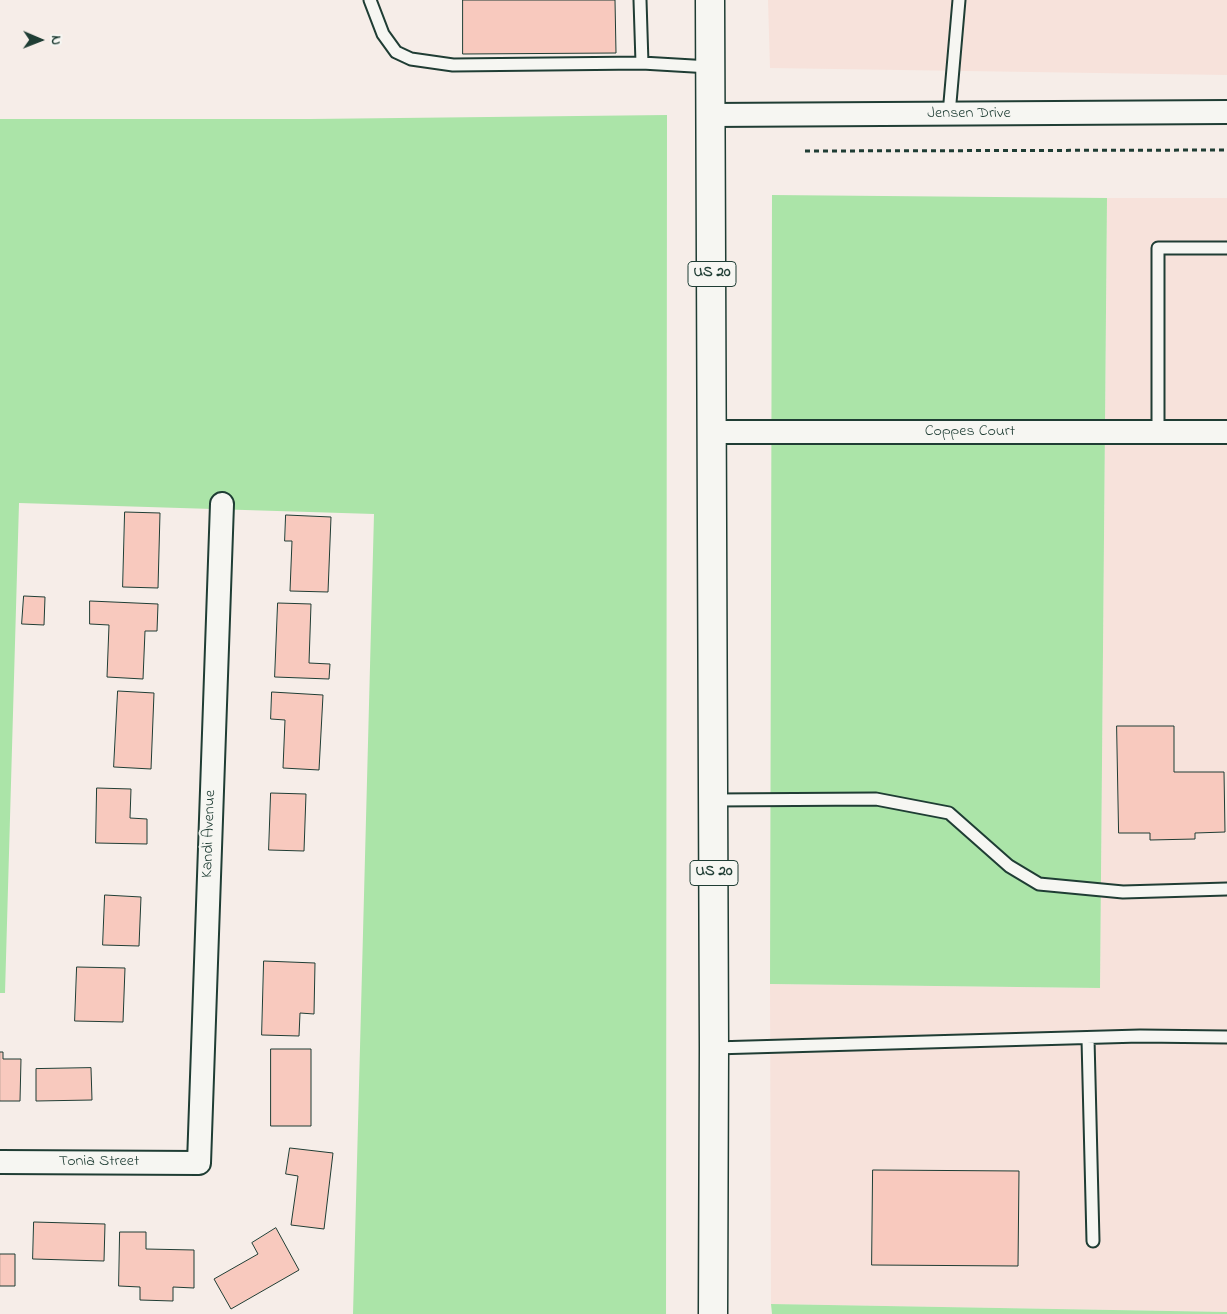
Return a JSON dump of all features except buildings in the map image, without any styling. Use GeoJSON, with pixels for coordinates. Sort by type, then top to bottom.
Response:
{"type":"FeatureCollection","features":[{"type":"Feature","properties":{"kind":"main road","name":"US 20"},"geometry":{"type":"LineString","coordinates":[[710,0],[714,800],[713,1314]]}},
{"type":"Feature","properties":{"kind":"street","name":"Jensen Drive"},"geometry":{"type":"LineString","coordinates":[[710,115],[1227,112]]}},
{"type":"Feature","properties":{"kind":"street","name":"Coppes Court"},"geometry":{"type":"LineString","coordinates":[[713,432],[1227,432]]}},
{"type":"Feature","properties":{"kind":"street","name":"Kandi Avenue"},"geometry":{"type":"LineString","coordinates":[[199,1163],[222,504]]}},
{"type":"Feature","properties":{"kind":"street","name":"Tonia Street"},"geometry":{"type":"LineString","coordinates":[[0,1162],[199,1163]]}},
{"type":"Feature","properties":{"kind":"lane"},"geometry":{"type":"LineString","coordinates":[[370,0],[383,34],[396,52],[411,59],[453,65],[642,63],[710,67]]}},
{"type":"Feature","properties":{"kind":"lane"},"geometry":{"type":"LineString","coordinates":[[640,0],[642,63]]}},
{"type":"Feature","properties":{"kind":"lane"},"geometry":{"type":"LineString","coordinates":[[949,114],[959,0]]}},
{"type":"Feature","properties":{"kind":"lane"},"geometry":{"type":"LineString","coordinates":[[1158,432],[1158,248],[1227,248]]}},
{"type":"Feature","properties":{"kind":"lane"},"geometry":{"type":"LineString","coordinates":[[714,800],[876,799],[949,813],[1008,866],[1039,884],[1123,892],[1227,889]]}},
{"type":"Feature","properties":{"kind":"lane"},"geometry":{"type":"LineString","coordinates":[[714,1048],[1088,1039],[1140,1036],[1227,1037]]}},
{"type":"Feature","properties":{"kind":"lane"},"geometry":{"type":"LineString","coordinates":[[1088,1039],[1093,1242]]}},
{"type":"Feature","properties":{"kind":"path"},"geometry":{"type":"LineString","coordinates":[[805,151],[1227,150]]}},
{"type":"Feature","properties":{"kind":"shaded area"},"geometry":{"type":"Polygon","coordinates":[[[768,0],[1227,0],[1227,75],[770,68],[768,0]]]}},
{"type":"Feature","properties":{"kind":"shaded area"},"geometry":{"type":"Polygon","coordinates":[[[1107,198],[1227,198],[1227,1312],[771,1304],[770,984],[1100,988],[1107,198]]]}},
{"type":"Feature","properties":{"kind":"green space"},"geometry":{"type":"Polygon","coordinates":[[[667,115],[666,1314],[353,1314],[374,514],[19,503],[5,993],[0,993],[0,119],[310,119],[667,115]]]}},
{"type":"Feature","properties":{"kind":"green space"},"geometry":{"type":"Polygon","coordinates":[[[772,195],[1107,198],[1100,988],[770,984],[772,195]]]}},
{"type":"Feature","properties":{"kind":"green space"},"geometry":{"type":"Polygon","coordinates":[[[771,1304],[1227,1312],[1227,1314],[772,1314],[771,1304]]]}}]}
